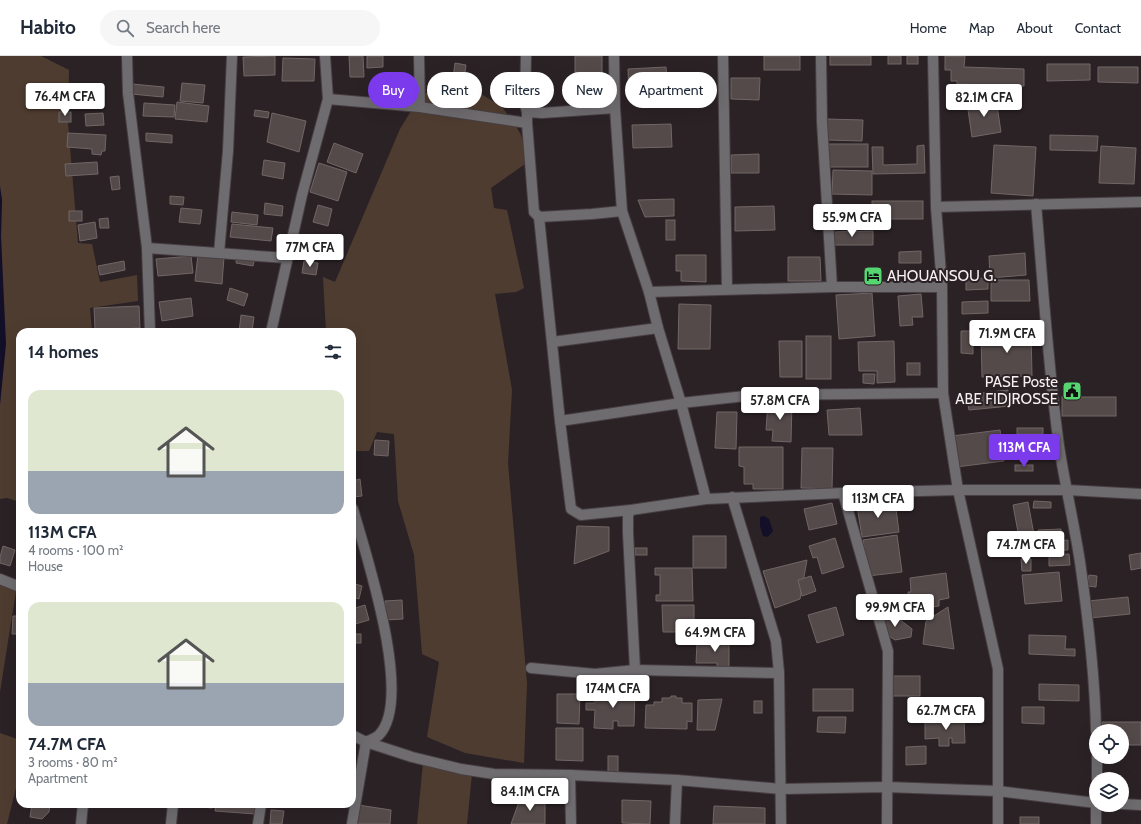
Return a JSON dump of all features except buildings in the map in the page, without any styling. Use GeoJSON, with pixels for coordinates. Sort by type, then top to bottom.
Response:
{"type":"FeatureCollection","features":[{"type":"Feature","properties":{"kind":"street"},"geometry":{"type":"LineString","coordinates":[[127,56],[128,93],[147,248],[150,328]]}},
{"type":"Feature","properties":{"kind":"street"},"geometry":{"type":"LineString","coordinates":[[219,253],[228,151],[232,56]]}},
{"type":"Feature","properties":{"kind":"street"},"geometry":{"type":"LineString","coordinates":[[273,328],[302,195],[328,99],[326,56]]}},
{"type":"Feature","properties":{"kind":"street"},"geometry":{"type":"LineString","coordinates":[[419,56],[420,107]]}},
{"type":"Feature","properties":{"kind":"street"},"geometry":{"type":"LineString","coordinates":[[526,56],[525,105],[527,112],[534,212],[539,217],[560,421],[571,509],[581,515],[632,510],[706,499],[843,493],[958,490],[1067,490],[1141,494]]}},
{"type":"Feature","properties":{"kind":"street"},"geometry":{"type":"LineString","coordinates":[[614,56],[614,72]]}},
{"type":"Feature","properties":{"kind":"street"},"geometry":{"type":"LineString","coordinates":[[723,56],[728,289]]}},
{"type":"Feature","properties":{"kind":"street"},"geometry":{"type":"LineString","coordinates":[[821,56],[822,122],[832,287]]}},
{"type":"Feature","properties":{"kind":"street"},"geometry":{"type":"LineString","coordinates":[[933,56],[936,207],[942,287],[943,392],[958,490],[998,670],[998,824]]}},
{"type":"Feature","properties":{"kind":"street"},"geometry":{"type":"LineString","coordinates":[[328,99],[420,107],[527,123]]}},
{"type":"Feature","properties":{"kind":"street"},"geometry":{"type":"LineString","coordinates":[[527,112],[542,113],[615,108],[622,211],[649,292],[658,328],[681,403],[706,499]]}},
{"type":"Feature","properties":{"kind":"street"},"geometry":{"type":"LineString","coordinates":[[936,207],[1141,202]]}},
{"type":"Feature","properties":{"kind":"street"},"geometry":{"type":"LineString","coordinates":[[1036,204],[1050,377],[1067,490],[1080,561],[1095,688],[1096,724]]}},
{"type":"Feature","properties":{"kind":"street"},"geometry":{"type":"LineString","coordinates":[[539,217],[622,211]]}},
{"type":"Feature","properties":{"kind":"street"},"geometry":{"type":"LineString","coordinates":[[147,248],[287,258]]}},
{"type":"Feature","properties":{"kind":"street"},"geometry":{"type":"LineString","coordinates":[[649,292],[832,287],[942,287]]}},
{"type":"Feature","properties":{"kind":"street"},"geometry":{"type":"LineString","coordinates":[[552,342],[658,328]]}},
{"type":"Feature","properties":{"kind":"street"},"geometry":{"type":"LineString","coordinates":[[560,421],[681,403],[755,395],[943,392]]}},
{"type":"Feature","properties":{"kind":"street"},"geometry":{"type":"LineString","coordinates":[[843,493],[888,651],[886,824]]}},
{"type":"Feature","properties":{"kind":"street"},"geometry":{"type":"LineString","coordinates":[[732,497],[776,641],[779,673],[781,824]]}},
{"type":"Feature","properties":{"kind":"street"},"geometry":{"type":"LineString","coordinates":[[632,510],[628,515],[628,533],[635,670]]}},
{"type":"Feature","properties":{"kind":"street"},"geometry":{"type":"LineString","coordinates":[[356,520],[375,588],[391,664],[392,682],[392,705],[387,723],[379,736],[366,742]]}},
{"type":"Feature","properties":{"kind":"street"},"geometry":{"type":"LineString","coordinates":[[0,578],[16,585]]}},
{"type":"Feature","properties":{"kind":"street"},"geometry":{"type":"LineString","coordinates":[[531,668],[595,674],[635,670],[779,673]]}},
{"type":"Feature","properties":{"kind":"street"},"geometry":{"type":"LineString","coordinates":[[356,737],[366,742],[412,757],[461,769],[494,774],[570,775],[677,780],[781,789],[886,786],[998,791],[1089,801]]}},
{"type":"Feature","properties":{"kind":"street"},"geometry":{"type":"LineString","coordinates":[[356,801],[366,742]]}},
{"type":"Feature","properties":{"kind":"street"},"geometry":{"type":"LineString","coordinates":[[570,775],[571,824]]}},
{"type":"Feature","properties":{"kind":"street"},"geometry":{"type":"LineString","coordinates":[[676,824],[677,780]]}},
{"type":"Feature","properties":{"kind":"street"},"geometry":{"type":"LineString","coordinates":[[1129,804],[1141,805]]}},
{"type":"Feature","properties":{"kind":"street"},"geometry":{"type":"LineString","coordinates":[[80,824],[82,808]]}},
{"type":"Feature","properties":{"kind":"street"},"geometry":{"type":"LineString","coordinates":[[171,824],[173,808]]}},
{"type":"Feature","properties":{"kind":"street"},"geometry":{"type":"LineString","coordinates":[[258,824],[260,808]]}},
{"type":"Feature","properties":{"kind":"street"},"geometry":{"type":"LineString","coordinates":[[352,824],[355,808]]}},
{"type":"Feature","properties":{"kind":"street"},"geometry":{"type":"LineString","coordinates":[[1096,812],[1096,824]]}},
{"type":"Feature","properties":{"kind":"shaded area"},"geometry":{"type":"Polygon","coordinates":[[[0,56],[41,56],[69,70],[68,123],[78,243],[92,244],[100,282],[137,275],[138,301],[90,308],[92,328],[16,328],[16,501],[7,498],[0,499],[0,56]]]}},
{"type":"Feature","properties":{"kind":"shaded area"},"geometry":{"type":"Polygon","coordinates":[[[422,93],[427,93],[427,108],[482,108],[482,95],[490,99],[490,108],[503,108],[513,121],[521,135],[526,151],[525,164],[491,188],[494,208],[507,210],[524,288],[516,292],[495,294],[512,390],[508,463],[527,683],[524,763],[465,753],[427,737],[439,662],[422,654],[414,555],[398,501],[394,434],[377,432],[369,451],[356,451],[356,328],[326,328],[323,277],[335,282],[400,129],[413,108],[419,108],[419,98],[422,93]]]}},
{"type":"Feature","properties":{"kind":"shaded area"},"geometry":{"type":"Polygon","coordinates":[[[0,186],[2,200],[1,236],[6,344],[0,405],[0,186]]]}},
{"type":"Feature","properties":{"kind":"shaded area"},"geometry":{"type":"Polygon","coordinates":[[[764,516],[769,519],[773,531],[768,537],[763,536],[760,526],[760,517],[764,516]]]}},
{"type":"Feature","properties":{"kind":"shaded area"},"geometry":{"type":"Polygon","coordinates":[[[0,579],[16,585],[16,591],[0,692],[0,579]]]}},
{"type":"Feature","properties":{"kind":"shaded area"},"geometry":{"type":"Polygon","coordinates":[[[0,733],[16,739],[16,788],[7,824],[0,824],[0,733]]]}},
{"type":"Feature","properties":{"kind":"shaded area"},"geometry":{"type":"Polygon","coordinates":[[[423,763],[472,774],[467,824],[417,824],[423,763]]]}},
{"type":"Feature","properties":{"kind":"place","name":"AHOUANSOU G."},"geometry":{"type":"Point","coordinates":[873,276]}},
{"type":"Feature","properties":{"kind":"place","name":"PASE Poste ABE FIDJROSSE"},"geometry":{"type":"Point","coordinates":[1072,391]}}]}
